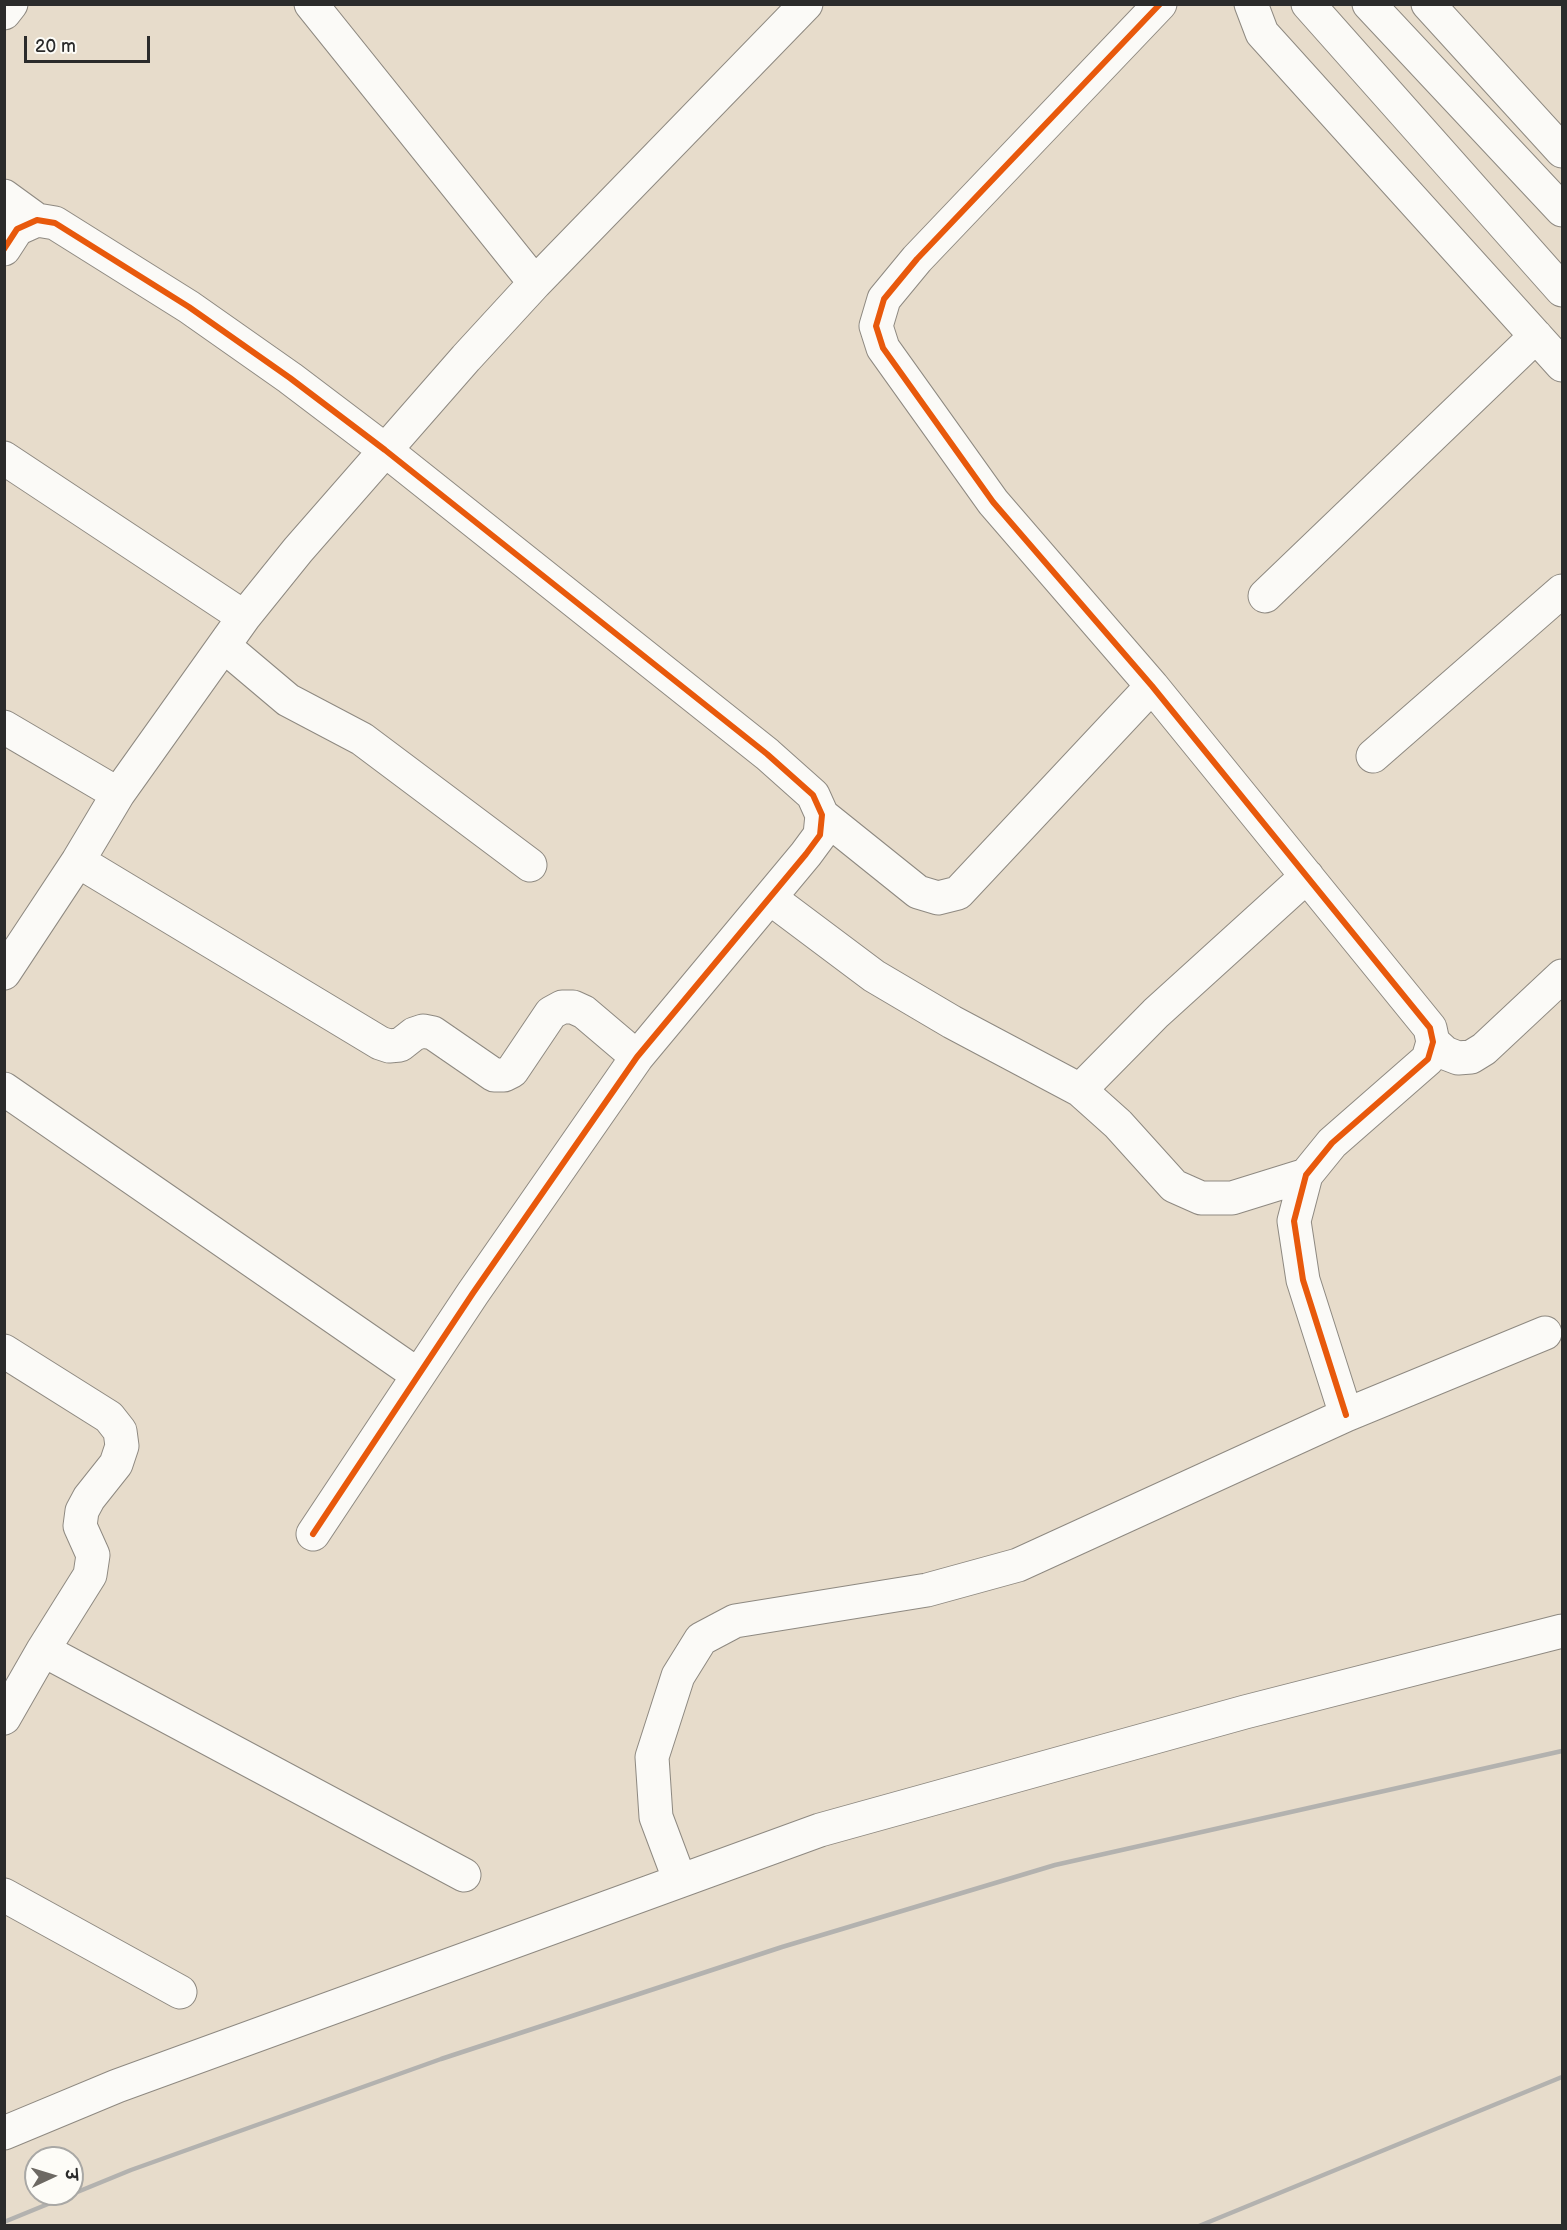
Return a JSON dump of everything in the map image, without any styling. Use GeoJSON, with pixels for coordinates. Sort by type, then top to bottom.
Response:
{"type":"FeatureCollection","features":[{"type":"Feature","properties":{"kind":"street"},"geometry":{"type":"LineString","coordinates":[[4,14],[10,4]]}},
{"type":"Feature","properties":{"kind":"street"},"geometry":{"type":"LineString","coordinates":[[311,4],[535,283]]}},
{"type":"Feature","properties":{"kind":"street"},"geometry":{"type":"LineString","coordinates":[[7,964],[78,861],[118,794],[243,616],[466,358],[535,283],[806,4]]}},
{"type":"Feature","properties":{"kind":"street"},"geometry":{"type":"LineString","coordinates":[[1160,4],[917,259],[884,299],[876,326],[883,348],[993,502],[1152,686],[1430,1028],[1433,1042],[1428,1059],[1332,1143],[1306,1175],[1294,1221],[1304,1280],[1346,1415]]}},
{"type":"Feature","properties":{"kind":"street"},"geometry":{"type":"LineString","coordinates":[[1251,4],[1262,33],[1563,365]]}},
{"type":"Feature","properties":{"kind":"street"},"geometry":{"type":"LineString","coordinates":[[1308,4],[1563,290]]}},
{"type":"Feature","properties":{"kind":"street"},"geometry":{"type":"LineString","coordinates":[[1369,4],[1563,210]]}},
{"type":"Feature","properties":{"kind":"street"},"geometry":{"type":"LineString","coordinates":[[1428,4],[1563,151]]}},
{"type":"Feature","properties":{"kind":"street"},"geometry":{"type":"LineString","coordinates":[[4,196],[37,220],[55,223],[189,307],[290,378],[385,450],[766,754],[813,795],[822,815],[918,892],[938,898],[958,893],[1152,686]]}},
{"type":"Feature","properties":{"kind":"street"},"geometry":{"type":"LineString","coordinates":[[4,249],[17,229],[37,220]]}},
{"type":"Feature","properties":{"kind":"street"},"geometry":{"type":"LineString","coordinates":[[1265,596],[1536,336]]}},
{"type":"Feature","properties":{"kind":"street"},"geometry":{"type":"LineString","coordinates":[[4,458],[243,616]]}},
{"type":"Feature","properties":{"kind":"street"},"geometry":{"type":"LineString","coordinates":[[1373,756],[1563,591]]}},
{"type":"Feature","properties":{"kind":"street"},"geometry":{"type":"LineString","coordinates":[[224,646],[288,700],[362,739],[530,865]]}},
{"type":"Feature","properties":{"kind":"street"},"geometry":{"type":"LineString","coordinates":[[4,727],[118,794]]}},
{"type":"Feature","properties":{"kind":"street"},"geometry":{"type":"LineString","coordinates":[[313,1534],[556,1171],[637,1057],[820,835],[822,815]]}},
{"type":"Feature","properties":{"kind":"street"},"geometry":{"type":"LineString","coordinates":[[78,861],[380,1043],[389,1046],[400,1045],[414,1034],[423,1031],[433,1033],[494,1075],[504,1075],[512,1071],[551,1013],[562,1008],[573,1007],[584,1012],[637,1057]]}},
{"type":"Feature","properties":{"kind":"street"},"geometry":{"type":"LineString","coordinates":[[1080,1090],[1156,1013],[1307,876]]}},
{"type":"Feature","properties":{"kind":"street"},"geometry":{"type":"LineString","coordinates":[[770,898],[874,976],[952,1022],[1080,1090],[1118,1124],[1174,1186],[1201,1198],[1232,1198],[1306,1175]]}},
{"type":"Feature","properties":{"kind":"street"},"geometry":{"type":"LineString","coordinates":[[1433,1042],[1445,1053],[1458,1058],[1471,1057],[1484,1049],[1563,976]]}},
{"type":"Feature","properties":{"kind":"street"},"geometry":{"type":"LineString","coordinates":[[4,1089],[418,1375]]}},
{"type":"Feature","properties":{"kind":"street"},"geometry":{"type":"LineString","coordinates":[[680,1881],[656,1817],[652,1757],[678,1676],[701,1639],[735,1621],[927,1590],[1018,1565],[1346,1415],[1545,1334]]}},
{"type":"Feature","properties":{"kind":"street"},"geometry":{"type":"LineString","coordinates":[[4,1351],[109,1417],[120,1431],[122,1446],[116,1464],[89,1498],[82,1511],[80,1526],[93,1556],[90,1575],[4,1718]]}},
{"type":"Feature","properties":{"kind":"street"},"geometry":{"type":"LineString","coordinates":[[4,2133],[117,2086],[820,1830],[1245,1712],[1563,1631]]}},
{"type":"Feature","properties":{"kind":"street"},"geometry":{"type":"LineString","coordinates":[[43,1650],[464,1875]]}},
{"type":"Feature","properties":{"kind":"street"},"geometry":{"type":"LineString","coordinates":[[4,1895],[180,1992]]}},
{"type":"Feature","properties":{"kind":"railway"},"geometry":{"type":"LineString","coordinates":[[4,2222],[131,2170],[441,2059],[782,1947],[1055,1865],[1562,1751]]}},
{"type":"Feature","properties":{"kind":"railway"},"geometry":{"type":"LineString","coordinates":[[1199,2226],[1562,2077]]}},
{"type":"Feature","properties":{"kind":"cycle path"},"geometry":{"type":"LineString","coordinates":[[1160,4],[917,259],[884,299],[876,326],[883,348],[993,502],[1152,686],[1430,1028],[1433,1042],[1428,1059],[1332,1143],[1306,1175],[1294,1221],[1303,1280],[1346,1415]]}},
{"type":"Feature","properties":{"kind":"cycle path"},"geometry":{"type":"LineString","coordinates":[[4,249],[17,229],[37,220],[55,223],[189,307],[290,378],[385,450],[767,754],[813,795],[822,815],[820,835],[806,854],[637,1057],[473,1293],[313,1534]]}}]}
